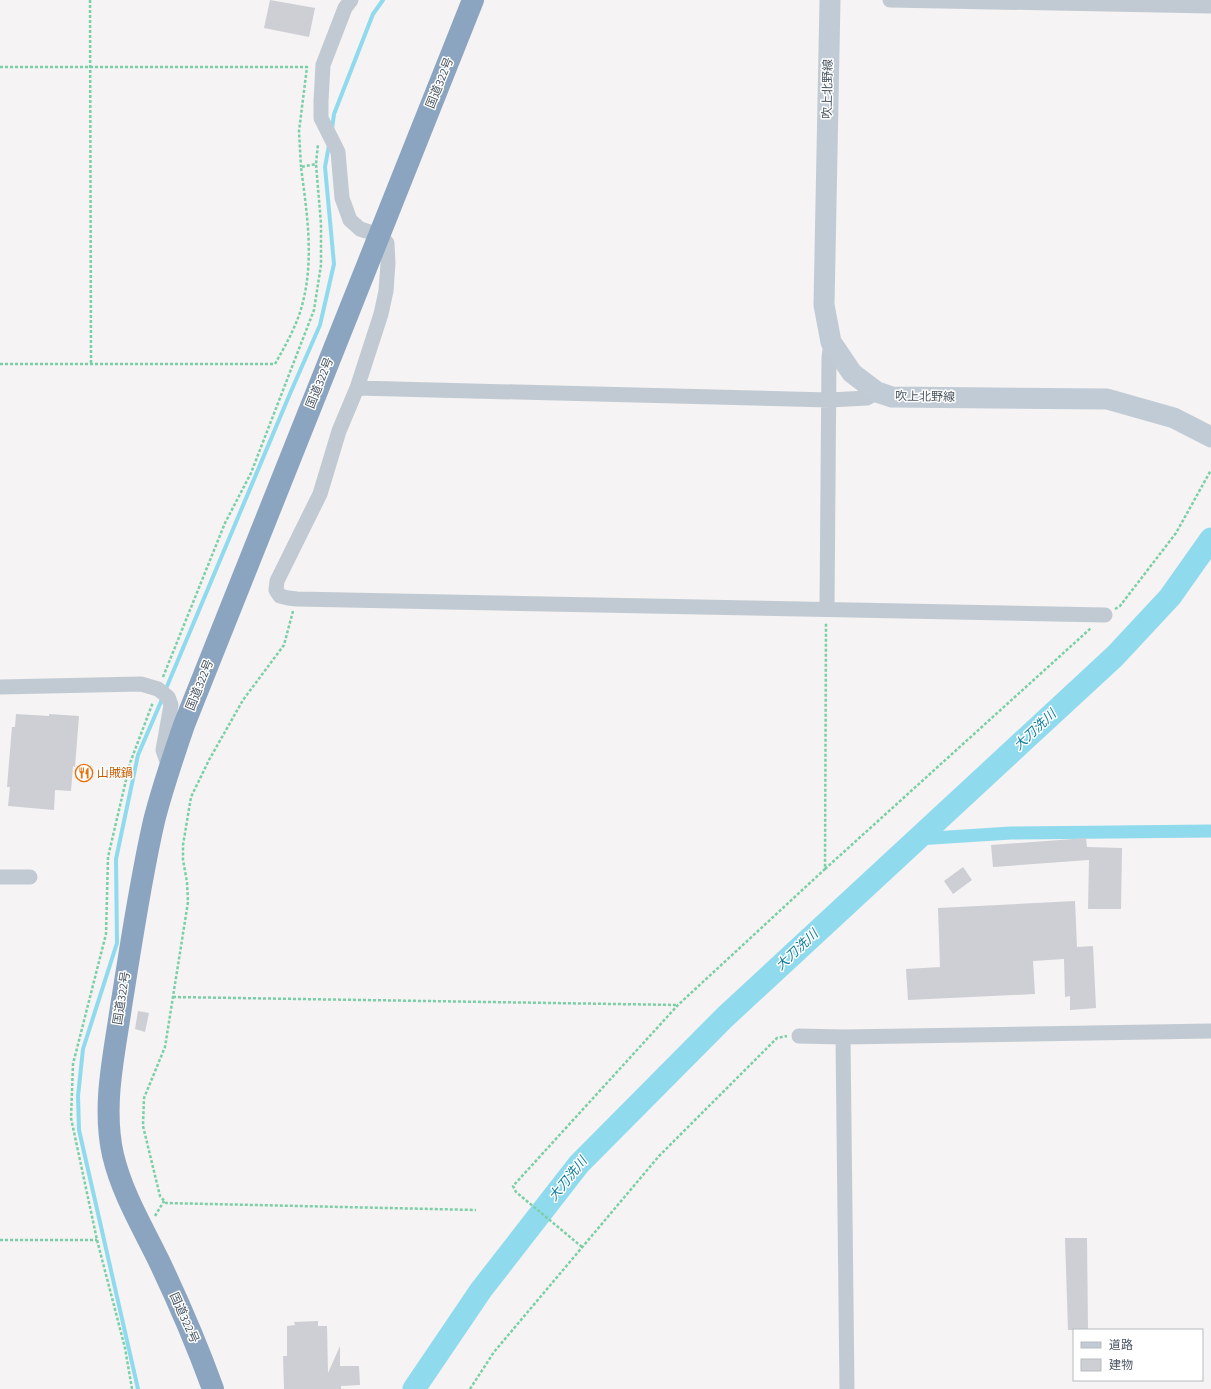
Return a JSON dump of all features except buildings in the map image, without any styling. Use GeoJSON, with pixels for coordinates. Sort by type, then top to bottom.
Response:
{"type":"FeatureCollection","features":[{"type":"Feature","properties":{"kind":"highway","name":"国道322号"},"geometry":{"type":"LineString","coordinates":[[213,1389],[192,1333],[160,1263],[128,1199],[113,1155],[110,1132],[109,1109],[112,1061],[127,966],[154,821],[169,767],[187,717],[473,0]]}},
{"type":"Feature","properties":{"kind":"main road","name":"吹上北野線"},"geometry":{"type":"LineString","coordinates":[[830,0],[824,305],[831,342],[852,373],[877,392],[892,397],[1107,399],[1174,418],[1211,437]]}},
{"type":"Feature","properties":{"kind":"street"},"geometry":{"type":"LineString","coordinates":[[351,0],[344,8],[323,65],[321,118],[338,152],[342,198],[350,220],[360,229],[379,235],[387,243],[388,263],[386,291],[381,314],[357,388],[339,431],[320,494],[277,580],[276,590],[280,596],[297,599],[826,608],[1105,615]]}},
{"type":"Feature","properties":{"kind":"street"},"geometry":{"type":"LineString","coordinates":[[890,0],[1211,6]]}},
{"type":"Feature","properties":{"kind":"street"},"geometry":{"type":"LineString","coordinates":[[826,608],[830,400],[829,358],[831,342]]}},
{"type":"Feature","properties":{"kind":"street"},"geometry":{"type":"LineString","coordinates":[[357,388],[830,400],[867,398],[877,392]]}},
{"type":"Feature","properties":{"kind":"street"},"geometry":{"type":"LineString","coordinates":[[0,687],[141,684],[158,689],[168,697],[172,705],[163,750],[169,767]]}},
{"type":"Feature","properties":{"kind":"street"},"geometry":{"type":"LineString","coordinates":[[0,877],[30,877]]}},
{"type":"Feature","properties":{"kind":"street"},"geometry":{"type":"LineString","coordinates":[[799,1036],[843,1037],[1211,1031]]}},
{"type":"Feature","properties":{"kind":"street"},"geometry":{"type":"LineString","coordinates":[[843,1037],[847,1389]]}},
{"type":"Feature","properties":{"kind":"path"},"geometry":{"type":"LineString","coordinates":[[90,0],[91,363]]}},
{"type":"Feature","properties":{"kind":"path"},"geometry":{"type":"LineString","coordinates":[[0,67],[307,67],[299,131],[309,244],[307,282],[301,309],[288,341],[275,364],[0,364]]}},
{"type":"Feature","properties":{"kind":"path"},"geometry":{"type":"LineString","coordinates":[[158,689],[225,523],[251,473],[314,310],[321,265],[321,224],[316,164],[321,118]]}},
{"type":"Feature","properties":{"kind":"path"},"geometry":{"type":"LineString","coordinates":[[301,167],[316,164]]}},
{"type":"Feature","properties":{"kind":"path"},"geometry":{"type":"LineString","coordinates":[[582,1247],[516,1192],[513,1186],[678,1005],[825,869],[1105,615],[1120,606],[1176,533],[1211,470]]}},
{"type":"Feature","properties":{"kind":"path"},"geometry":{"type":"LineString","coordinates":[[297,599],[284,645],[243,700],[209,760],[191,797],[183,845],[183,860],[187,882],[188,902],[165,1047],[144,1098],[143,1126],[160,1196],[166,1203],[476,1210]]}},
{"type":"Feature","properties":{"kind":"path"},"geometry":{"type":"LineString","coordinates":[[825,869],[826,608]]}},
{"type":"Feature","properties":{"kind":"path"},"geometry":{"type":"LineString","coordinates":[[173,997],[678,1005]]}},
{"type":"Feature","properties":{"kind":"path"},"geometry":{"type":"LineString","coordinates":[[470,1389],[494,1352],[659,1156],[777,1038],[799,1036]]}},
{"type":"Feature","properties":{"kind":"path"},"geometry":{"type":"LineString","coordinates":[[0,1240],[97,1240]]}},
{"type":"Feature","properties":{"kind":"waterway"},"geometry":{"type":"LineString","coordinates":[[332,129],[334,114],[373,14],[383,0]]}},
{"type":"Feature","properties":{"kind":"waterway"},"geometry":{"type":"LineString","coordinates":[[165,691],[320,325],[334,264],[325,167],[329,145]]}},
{"type":"Feature","properties":{"kind":"waterway","name":"大刀洗川"},"geometry":{"type":"LineString","coordinates":[[414,1389],[481,1290],[579,1164],[725,1017],[1115,656],[1170,597],[1211,539]]}},
{"type":"Feature","properties":{"kind":"waterway"},"geometry":{"type":"LineString","coordinates":[[138,1389],[79,1130],[78,1096],[83,1049],[117,943],[116,859],[138,755],[163,697]]}},
{"type":"Feature","properties":{"kind":"waterway"},"geometry":{"type":"LineString","coordinates":[[917,839],[1011,833],[1211,831]]}},
{"type":"Feature","properties":{"kind":"place","name":"山賊鍋"},"geometry":{"type":"Point","coordinates":[84,773]}}]}
